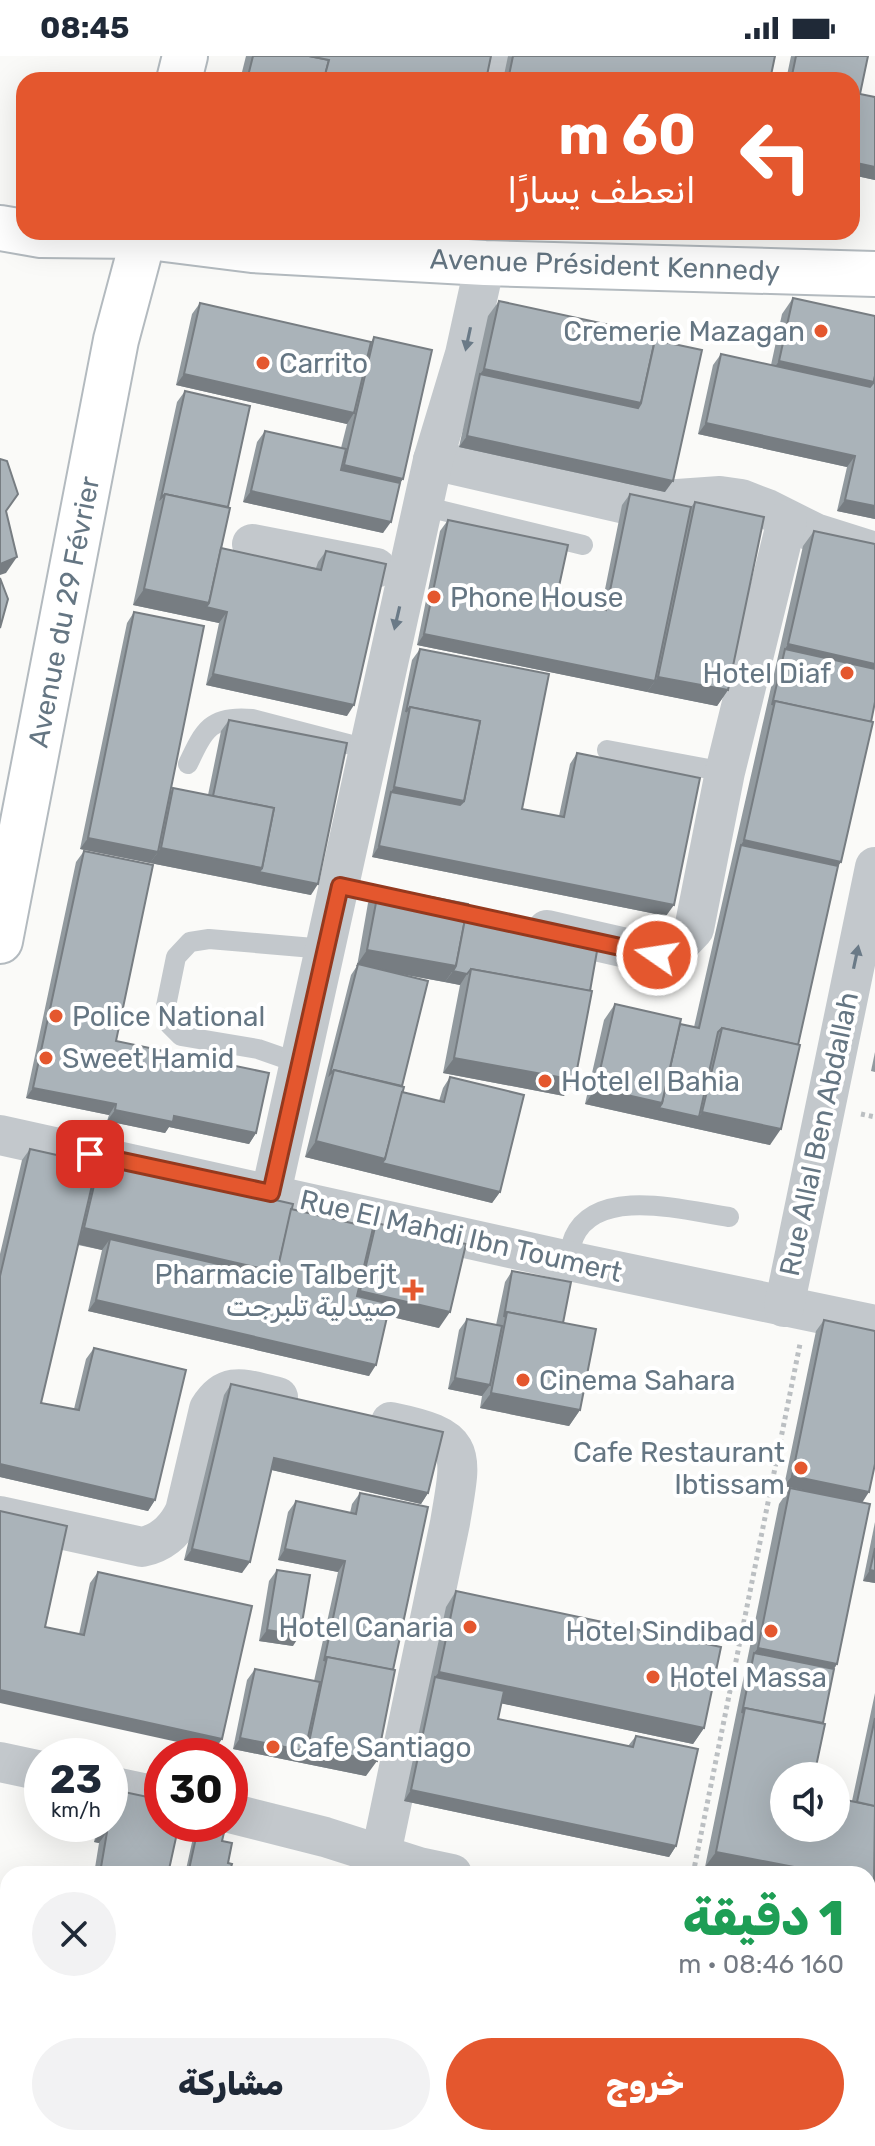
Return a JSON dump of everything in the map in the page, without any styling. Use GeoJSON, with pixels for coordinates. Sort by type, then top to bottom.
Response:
{"type":"FeatureCollection","features":[{"type":"Feature","properties":{"kind":"street","name":"Avenue du 29 Février"},"geometry":{"type":"LineString","coordinates":[[0,941],[116,340],[140,240]]}},
{"type":"Feature","properties":{"kind":"street","name":"Avenue Président Kennedy"},"geometry":{"type":"LineString","coordinates":[[183,240],[252,250],[485,263],[875,274]]}},
{"type":"Feature","properties":{"kind":"street"},"geometry":{"type":"LineString","coordinates":[[271,1193],[325,949],[355,889],[367,749],[433,460],[465,354],[485,263]]}},
{"type":"Feature","properties":{"kind":"street"},"geometry":{"type":"LineString","coordinates":[[433,460],[621,503],[707,497],[741,499],[815,533],[875,552]]}},
{"type":"Feature","properties":{"kind":"street"},"geometry":{"type":"LineString","coordinates":[[517,923],[657,955],[673,951],[694,929],[725,772],[787,520]]}},
{"type":"Feature","properties":{"kind":"street"},"geometry":{"type":"LineString","coordinates":[[252,544],[407,573]]}},
{"type":"Feature","properties":{"kind":"street","name":"Rue Allal Ben Abdallah"},"geometry":{"type":"LineString","coordinates":[[795,1310],[875,867]]}},
{"type":"Feature","properties":{"kind":"street","name":"Rue El Mahdi Ibn Toumert"},"geometry":{"type":"LineString","coordinates":[[0,1135],[875,1325]]}},
{"type":"Feature","properties":{"kind":"street"},"geometry":{"type":"LineString","coordinates":[[0,1516],[142,1547],[152,1545],[179,1524],[185,1511],[209,1409],[221,1393],[238,1389],[316,1405]]}},
{"type":"Feature","properties":{"kind":"street"},"geometry":{"type":"LineString","coordinates":[[363,1416],[426,1429],[444,1437],[453,1450],[458,1466],[450,1523],[381,1854]]}},
{"type":"Feature","properties":{"kind":"street"},"geometry":{"type":"LineString","coordinates":[[0,1762],[24,1767]]}},
{"type":"Feature","properties":{"kind":"street"},"geometry":{"type":"LineString","coordinates":[[248,1818],[381,1854],[413,1866]]}},
{"type":"Feature","properties":{"kind":"lane"},"geometry":{"type":"LineString","coordinates":[[423,506],[583,545]]}},
{"type":"Feature","properties":{"kind":"lane"},"geometry":{"type":"LineString","coordinates":[[188,764],[210,726],[221,719],[233,717],[252,719],[367,749]]}},
{"type":"Feature","properties":{"kind":"lane"},"geometry":{"type":"LineString","coordinates":[[607,750],[725,772]]}},
{"type":"Feature","properties":{"kind":"lane"},"geometry":{"type":"LineString","coordinates":[[301,1064],[258,1049],[181,1036],[170,1025],[166,1006],[176,957],[190,942],[209,939],[325,949]]}},
{"type":"Feature","properties":{"kind":"lane"},"geometry":{"type":"LineString","coordinates":[[569,1261],[575,1235],[600,1212],[615,1206],[648,1205],[729,1217]]}},
{"type":"Feature","properties":{"kind":"path"},"geometry":{"type":"LineString","coordinates":[[694,1866],[795,1310]]}},
{"type":"Feature","properties":{"kind":"building"},"geometry":{"type":"Polygon","coordinates":[[[253,56],[309,56],[329,60],[326,72],[249,72],[253,56]]]}},
{"type":"Feature","properties":{"kind":"building"},"geometry":{"type":"Polygon","coordinates":[[[309,56],[491,56],[488,72],[326,72],[329,60],[309,56]]]}},
{"type":"Feature","properties":{"kind":"building"},"geometry":{"type":"Polygon","coordinates":[[[513,56],[775,56],[772,72],[510,72],[513,56]]]}},
{"type":"Feature","properties":{"kind":"building"},"geometry":{"type":"Polygon","coordinates":[[[796,56],[868,56],[860,94],[860,72],[793,72],[796,56]]]}},
{"type":"Feature","properties":{"kind":"building"},"geometry":{"type":"Polygon","coordinates":[[[860,94],[875,97],[875,167],[860,164],[860,94]]]}},
{"type":"Feature","properties":{"kind":"building"},"geometry":{"type":"Polygon","coordinates":[[[793,298],[875,316],[874,382],[779,361],[793,298]]]}},
{"type":"Feature","properties":{"kind":"building"},"geometry":{"type":"Polygon","coordinates":[[[499,301],[656,335],[641,403],[484,369],[499,301]]]}},
{"type":"Feature","properties":{"kind":"building"},"geometry":{"type":"Polygon","coordinates":[[[200,303],[371,342],[354,413],[184,374],[200,303]]]}},
{"type":"Feature","properties":{"kind":"building"},"geometry":{"type":"Polygon","coordinates":[[[374,337],[432,350],[403,479],[344,465],[374,337]]]}},
{"type":"Feature","properties":{"kind":"building"},"geometry":{"type":"Polygon","coordinates":[[[655,340],[702,350],[673,481],[467,436],[480,374],[638,408],[655,340]]]}},
{"type":"Feature","properties":{"kind":"building"},"geometry":{"type":"Polygon","coordinates":[[[721,354],[870,387],[875,376],[875,506],[845,500],[855,456],[706,423],[721,354]]]}},
{"type":"Feature","properties":{"kind":"building"},"geometry":{"type":"Polygon","coordinates":[[[185,391],[250,406],[228,507],[165,494],[161,498],[185,391]]]}},
{"type":"Feature","properties":{"kind":"building"},"geometry":{"type":"Polygon","coordinates":[[[265,431],[346,449],[341,470],[400,483],[391,522],[251,491],[265,431]]]}},
{"type":"Feature","properties":{"kind":"building"},"geometry":{"type":"Polygon","coordinates":[[[0,459],[7,461],[18,494],[6,511],[17,557],[0,564],[0,459]]]}},
{"type":"Feature","properties":{"kind":"building"},"geometry":{"type":"Polygon","coordinates":[[[165,494],[230,508],[209,603],[144,589],[165,494]]]}},
{"type":"Feature","properties":{"kind":"building"},"geometry":{"type":"Polygon","coordinates":[[[630,494],[691,507],[655,681],[424,634],[448,520],[568,545],[556,600],[606,610],[630,494]]]}},
{"type":"Feature","properties":{"kind":"building"},"geometry":{"type":"Polygon","coordinates":[[[695,502],[764,517],[728,690],[658,677],[695,502]]]}},
{"type":"Feature","properties":{"kind":"building"},"geometry":{"type":"Polygon","coordinates":[[[814,531],[875,544],[875,664],[788,644],[814,531]]]}},
{"type":"Feature","properties":{"kind":"building"},"geometry":{"type":"Polygon","coordinates":[[[221,548],[321,570],[326,551],[386,564],[354,705],[213,674],[227,612],[206,607],[221,548]]]}},
{"type":"Feature","properties":{"kind":"building"},"geometry":{"type":"Polygon","coordinates":[[[0,578],[8,599],[0,628],[0,578]]]}},
{"type":"Feature","properties":{"kind":"building"},"geometry":{"type":"Polygon","coordinates":[[[134,612],[204,626],[158,852],[88,838],[134,612]]]}},
{"type":"Feature","properties":{"kind":"building"},"geometry":{"type":"Polygon","coordinates":[[[420,649],[549,674],[522,809],[564,817],[577,753],[700,778],[674,905],[379,846],[391,792],[460,805],[464,801],[480,721],[410,707],[406,712],[420,649]]]}},
{"type":"Feature","properties":{"kind":"building"},"geometry":{"type":"Polygon","coordinates":[[[785,649],[875,669],[875,702],[871,722],[775,701],[772,705],[785,649]]]}},
{"type":"Feature","properties":{"kind":"building"},"geometry":{"type":"Polygon","coordinates":[[[775,701],[873,722],[841,862],[744,840],[775,701]]]}},
{"type":"Feature","properties":{"kind":"building"},"geometry":{"type":"Polygon","coordinates":[[[410,707],[480,721],[464,801],[394,787],[410,707]]]}},
{"type":"Feature","properties":{"kind":"building"},"geometry":{"type":"Polygon","coordinates":[[[229,720],[347,743],[318,884],[259,872],[274,808],[213,796],[229,720]]]}},
{"type":"Feature","properties":{"kind":"building"},"geometry":{"type":"Polygon","coordinates":[[[173,788],[274,808],[262,868],[161,848],[173,788]]]}},
{"type":"Feature","properties":{"kind":"building"},"geometry":{"type":"Polygon","coordinates":[[[741,845],[838,866],[798,1045],[722,1028],[718,1032],[699,1117],[659,1108],[680,1024],[699,1028],[741,845]]]}},
{"type":"Feature","properties":{"kind":"building"},"geometry":{"type":"Polygon","coordinates":[[[84,851],[153,865],[116,1041],[269,1073],[256,1133],[174,1116],[173,1122],[115,1110],[116,1104],[33,1088],[84,851]]]}},
{"type":"Feature","properties":{"kind":"building"},"geometry":{"type":"Polygon","coordinates":[[[379,887],[468,904],[456,966],[367,950],[379,887]]]}},
{"type":"Feature","properties":{"kind":"building"},"geometry":{"type":"Polygon","coordinates":[[[467,909],[600,934],[590,991],[471,969],[467,974],[453,971],[467,909]]]}},
{"type":"Feature","properties":{"kind":"building"},"geometry":{"type":"Polygon","coordinates":[[[358,964],[428,981],[402,1086],[334,1070],[330,1074],[358,964]]]}},
{"type":"Feature","properties":{"kind":"building"},"geometry":{"type":"Polygon","coordinates":[[[471,969],[592,991],[575,1080],[454,1058],[471,969]]]}},
{"type":"Feature","properties":{"kind":"building"},"geometry":{"type":"Polygon","coordinates":[[[615,1004],[681,1019],[662,1103],[596,1088],[615,1004]]]}},
{"type":"Feature","properties":{"kind":"building"},"geometry":{"type":"Polygon","coordinates":[[[722,1028],[800,1045],[781,1129],[702,1112],[722,1028]]]}},
{"type":"Feature","properties":{"kind":"building"},"geometry":{"type":"Polygon","coordinates":[[[334,1070],[404,1087],[385,1159],[316,1141],[334,1070]]]}},
{"type":"Feature","properties":{"kind":"building"},"geometry":{"type":"Polygon","coordinates":[[[450,1077],[524,1095],[500,1192],[382,1163],[402,1092],[444,1102],[450,1077]]]}},
{"type":"Feature","properties":{"kind":"building"},"geometry":{"type":"Polygon","coordinates":[[[30,1149],[97,1164],[41,1403],[79,1410],[94,1348],[186,1370],[155,1500],[0,1464],[0,1276],[30,1149]]]}},
{"type":"Feature","properties":{"kind":"building"},"geometry":{"type":"Polygon","coordinates":[[[100,1160],[293,1204],[277,1272],[84,1228],[100,1160]]]}},
{"type":"Feature","properties":{"kind":"building"},"geometry":{"type":"Polygon","coordinates":[[[291,1209],[373,1228],[357,1296],[390,1304],[376,1365],[96,1300],[110,1239],[274,1277],[291,1209]]]}},
{"type":"Feature","properties":{"kind":"building"},"geometry":{"type":"Polygon","coordinates":[[[376,1223],[466,1244],[450,1312],[360,1291],[376,1223]]]}},
{"type":"Feature","properties":{"kind":"building"},"geometry":{"type":"Polygon","coordinates":[[[512,1271],[571,1282],[563,1323],[507,1312],[504,1317],[512,1271]]]}},
{"type":"Feature","properties":{"kind":"building"},"geometry":{"type":"Polygon","coordinates":[[[507,1312],[596,1329],[580,1410],[491,1393],[507,1312]]]}},
{"type":"Feature","properties":{"kind":"building"},"geometry":{"type":"Polygon","coordinates":[[[467,1319],[502,1326],[490,1385],[455,1378],[467,1319]]]}},
{"type":"Feature","properties":{"kind":"building"},"geometry":{"type":"Polygon","coordinates":[[[824,1320],[875,1331],[875,1464],[869,1492],[792,1476],[824,1320]]]}},
{"type":"Feature","properties":{"kind":"building"},"geometry":{"type":"Polygon","coordinates":[[[231,1384],[443,1432],[428,1493],[274,1458],[250,1562],[192,1549],[231,1384]]]}},
{"type":"Feature","properties":{"kind":"building"},"geometry":{"type":"Polygon","coordinates":[[[790,1488],[870,1504],[837,1664],[758,1648],[790,1488]]]}},
{"type":"Feature","properties":{"kind":"building"},"geometry":{"type":"Polygon","coordinates":[[[360,1493],[428,1507],[393,1670],[327,1657],[324,1661],[345,1561],[285,1549],[296,1501],[356,1514],[360,1493]]]}},
{"type":"Feature","properties":{"kind":"building"},"geometry":{"type":"Polygon","coordinates":[[[0,1511],[67,1526],[45,1627],[84,1635],[98,1572],[252,1606],[222,1738],[0,1690],[0,1511]]]}},
{"type":"Feature","properties":{"kind":"building"},"geometry":{"type":"Polygon","coordinates":[[[875,1548],[875,1571],[870,1570],[875,1548]]]}},
{"type":"Feature","properties":{"kind":"building"},"geometry":{"type":"Polygon","coordinates":[[[277,1570],[310,1575],[300,1635],[267,1630],[277,1570]]]}},
{"type":"Feature","properties":{"kind":"building"},"geometry":{"type":"Polygon","coordinates":[[[456,1591],[721,1647],[704,1728],[439,1672],[456,1591]]]}},
{"type":"Feature","properties":{"kind":"building"},"geometry":{"type":"Polygon","coordinates":[[[754,1653],[834,1669],[823,1723],[745,1708],[742,1713],[754,1653]]]}},
{"type":"Feature","properties":{"kind":"building"},"geometry":{"type":"Polygon","coordinates":[[[327,1657],[395,1670],[377,1761],[308,1747],[327,1657]]]}},
{"type":"Feature","properties":{"kind":"building"},"geometry":{"type":"Polygon","coordinates":[[[255,1669],[320,1682],[305,1751],[240,1738],[255,1669]]]}},
{"type":"Feature","properties":{"kind":"building"},"geometry":{"type":"Polygon","coordinates":[[[435,1677],[504,1691],[498,1719],[633,1747],[636,1736],[698,1749],[676,1846],[411,1790],[435,1677]]]}},
{"type":"Feature","properties":{"kind":"building"},"geometry":{"type":"Polygon","coordinates":[[[745,1708],[825,1724],[817,1762],[770,1762],[770,1842],[850,1842],[850,1801],[875,1806],[874,1866],[789,1866],[716,1852],[745,1708]]]}},
{"type":"Feature","properties":{"kind":"building"},"geometry":{"type":"Polygon","coordinates":[[[875,1718],[875,1806],[857,1802],[875,1718]]]}},
{"type":"Feature","properties":{"kind":"building"},"geometry":{"type":"Polygon","coordinates":[[[128,1793],[144,1796],[144,1842],[175,1842],[170,1866],[101,1866],[105,1842],[128,1842],[128,1793]]]}},
{"type":"Feature","properties":{"kind":"building"},"geometry":{"type":"Polygon","coordinates":[[[195,1842],[232,1843],[228,1863],[231,1866],[190,1866],[195,1842]]]}},
{"type":"Feature","properties":{"kind":"place","name":"Cremerie Mazagan"},"geometry":{"type":"Point","coordinates":[821,331]}},
{"type":"Feature","properties":{"kind":"place","name":"Carrito"},"geometry":{"type":"Point","coordinates":[263,363]}},
{"type":"Feature","properties":{"kind":"place","name":"Phone House"},"geometry":{"type":"Point","coordinates":[434,597]}},
{"type":"Feature","properties":{"kind":"place","name":"Hotel Diaf"},"geometry":{"type":"Point","coordinates":[847,673]}},
{"type":"Feature","properties":{"kind":"place","name":"Police National"},"geometry":{"type":"Point","coordinates":[56,1016]}},
{"type":"Feature","properties":{"kind":"place","name":"Sweet Hamid"},"geometry":{"type":"Point","coordinates":[46,1058]}},
{"type":"Feature","properties":{"kind":"place","name":"Hotel el Bahia"},"geometry":{"type":"Point","coordinates":[545,1081]}},
{"type":"Feature","properties":{"kind":"place","name":"Pharmacie Talberjt صيدلية تلبرجت"},"geometry":{"type":"Point","coordinates":[413,1290]}},
{"type":"Feature","properties":{"kind":"place","name":"Cinema Sahara"},"geometry":{"type":"Point","coordinates":[523,1380]}},
{"type":"Feature","properties":{"kind":"place","name":"Cafe Restaurant Ibtissam"},"geometry":{"type":"Point","coordinates":[801,1468]}},
{"type":"Feature","properties":{"kind":"place","name":"Hotel Canaria"},"geometry":{"type":"Point","coordinates":[470,1627]}},
{"type":"Feature","properties":{"kind":"place","name":"Hotel Sindibad"},"geometry":{"type":"Point","coordinates":[771,1631]}},
{"type":"Feature","properties":{"kind":"place","name":"Hotel Massa"},"geometry":{"type":"Point","coordinates":[653,1677]}},
{"type":"Feature","properties":{"kind":"place","name":"Cafe Santiago"},"geometry":{"type":"Point","coordinates":[273,1747]}},
{"type":"Feature","properties":{"kind":"route"},"geometry":{"type":"LineString","coordinates":[[90,1154],[271,1193],[340,886],[657,955]]}}]}
